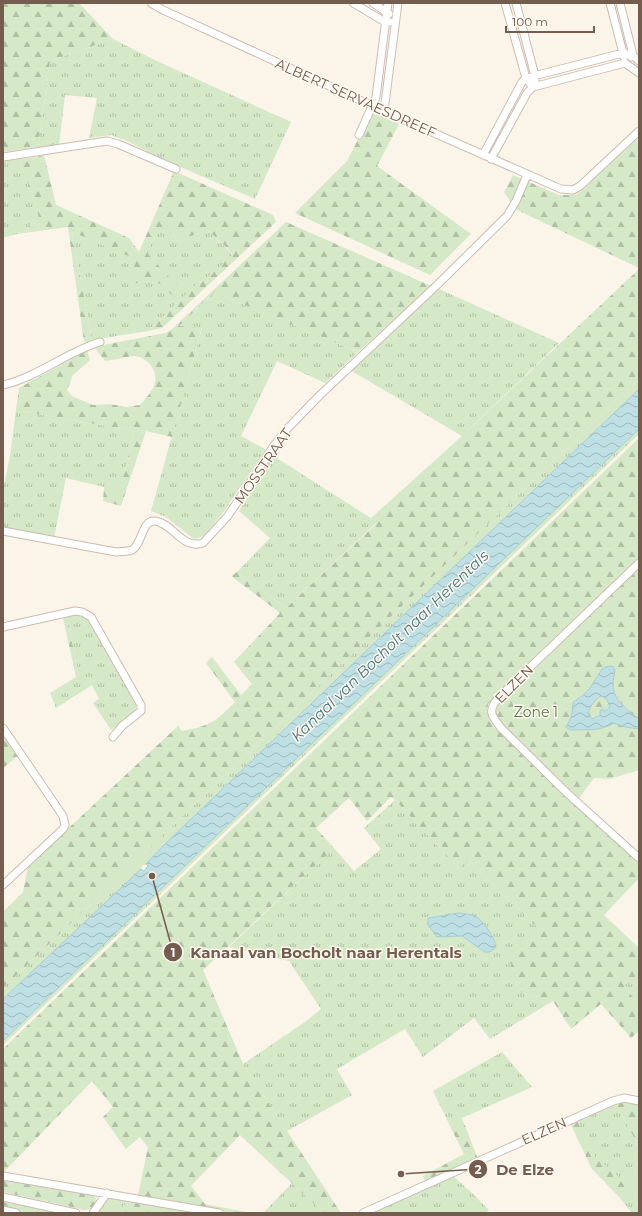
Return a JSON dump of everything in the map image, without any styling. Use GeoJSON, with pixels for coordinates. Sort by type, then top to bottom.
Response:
{"type":"FeatureCollection","features":[{"type":"Feature","properties":{"kind":"street","name":"ALBERT SERVAESDREEF"},"geometry":{"type":"LineString","coordinates":[[152,3],[163,10],[372,106],[483,154],[561,190],[570,191],[580,186],[639,131]]}},
{"type":"Feature","properties":{"kind":"street"},"geometry":{"type":"LineString","coordinates":[[353,3],[385,22],[396,22]]}},
{"type":"Feature","properties":{"kind":"street"},"geometry":{"type":"LineString","coordinates":[[373,3],[387,11],[396,22]]}},
{"type":"Feature","properties":{"kind":"street"},"geometry":{"type":"LineString","coordinates":[[359,135],[376,97],[388,3]]}},
{"type":"Feature","properties":{"kind":"street"},"geometry":{"type":"LineString","coordinates":[[384,111],[398,3]]}},
{"type":"Feature","properties":{"kind":"street"},"geometry":{"type":"LineString","coordinates":[[505,3],[526,78],[533,87]]}},
{"type":"Feature","properties":{"kind":"street"},"geometry":{"type":"LineString","coordinates":[[516,3],[535,76],[533,87]]}},
{"type":"Feature","properties":{"kind":"street"},"geometry":{"type":"LineString","coordinates":[[610,3],[625,63],[639,73]]}},
{"type":"Feature","properties":{"kind":"street"},"geometry":{"type":"LineString","coordinates":[[620,3],[634,55],[639,61]]}},
{"type":"Feature","properties":{"kind":"street"},"geometry":{"type":"LineString","coordinates":[[483,154],[522,82],[526,78],[623,53],[634,55]]}},
{"type":"Feature","properties":{"kind":"street"},"geometry":{"type":"LineString","coordinates":[[491,158],[527,93],[533,87],[625,63],[634,55]]}},
{"type":"Feature","properties":{"kind":"street"},"geometry":{"type":"LineString","coordinates":[[3,157],[107,141],[118,144],[176,169]]}},
{"type":"Feature","properties":{"kind":"street","name":"MOSSTRAAT"},"geometry":{"type":"LineString","coordinates":[[3,531],[116,552],[130,551],[138,544],[146,525],[150,521],[154,520],[190,543],[198,544],[203,542],[224,521],[273,447],[287,429],[320,395],[436,286],[507,216],[516,201],[527,175]]}},
{"type":"Feature","properties":{"kind":"street"},"geometry":{"type":"LineString","coordinates":[[3,385],[23,379],[81,348],[100,342]]}},
{"type":"Feature","properties":{"kind":"street","name":"ELZEN"},"geometry":{"type":"LineString","coordinates":[[639,563],[498,697],[492,704],[491,710],[492,716],[500,728],[567,793],[639,858]]}},
{"type":"Feature","properties":{"kind":"street"},"geometry":{"type":"LineString","coordinates":[[3,627],[75,611],[82,612],[91,618],[141,704],[141,711],[122,726],[113,737]]}},
{"type":"Feature","properties":{"kind":"street"},"geometry":{"type":"LineString","coordinates":[[3,728],[63,816],[65,825],[3,885]]}},
{"type":"Feature","properties":{"kind":"street","name":"ELZEN"},"geometry":{"type":"LineString","coordinates":[[363,1213],[613,1101],[624,1098],[639,1101]]}},
{"type":"Feature","properties":{"kind":"street"},"geometry":{"type":"LineString","coordinates":[[3,1176],[219,1213]]}},
{"type":"Feature","properties":{"kind":"street"},"geometry":{"type":"LineString","coordinates":[[93,1213],[107,1193]]}},
{"type":"Feature","properties":{"kind":"street"},"geometry":{"type":"LineString","coordinates":[[3,1197],[76,1213]]}},
{"type":"Feature","properties":{"kind":"street"},"geometry":{"type":"LineString","coordinates":[[3,1210],[16,1213]]}},
{"type":"Feature","properties":{"kind":"green space"},"geometry":{"type":"Polygon","coordinates":[[[3,3],[79,3],[113,39],[50,61],[38,147],[3,152],[3,3]]]}},
{"type":"Feature","properties":{"kind":"green space"},"geometry":{"type":"Polygon","coordinates":[[[113,39],[157,61],[291,122],[255,199],[164,160],[125,140],[111,135],[89,138],[97,98],[65,95],[59,145],[38,148],[50,61],[113,39]]]}},
{"type":"Feature","properties":{"kind":"green space"},"geometry":{"type":"Polygon","coordinates":[[[371,114],[379,115],[399,124],[377,166],[471,234],[430,275],[295,213],[347,161],[371,114]]]}},
{"type":"Feature","properties":{"kind":"green space"},"geometry":{"type":"Polygon","coordinates":[[[639,137],[639,268],[515,209],[504,192],[513,175],[559,195],[576,195],[639,137]]]}},
{"type":"Feature","properties":{"kind":"green space"},"geometry":{"type":"Polygon","coordinates":[[[44,155],[56,205],[129,238],[139,252],[174,171],[273,215],[276,222],[162,328],[148,331],[197,284],[211,275],[233,254],[208,230],[177,241],[174,235],[167,230],[158,232],[152,241],[148,254],[179,288],[173,296],[161,284],[146,281],[129,285],[136,259],[72,232],[92,340],[84,342],[68,227],[17,234],[40,219],[19,159],[44,155]]]}},
{"type":"Feature","properties":{"kind":"green space"},"geometry":{"type":"Polygon","coordinates":[[[19,159],[40,219],[17,234],[3,238],[3,161],[19,159]]]}},
{"type":"Feature","properties":{"kind":"green space"},"geometry":{"type":"Polygon","coordinates":[[[286,222],[431,286],[358,352],[214,292],[179,326],[202,327],[172,437],[146,431],[121,506],[103,501],[104,487],[121,487],[134,431],[16,410],[19,388],[87,350],[90,360],[73,375],[67,390],[72,396],[93,405],[110,404],[126,407],[140,405],[154,385],[155,372],[150,364],[142,358],[133,356],[105,361],[95,348],[103,345],[166,333],[286,222]]]}},
{"type":"Feature","properties":{"kind":"green space"},"geometry":{"type":"Polygon","coordinates":[[[167,230],[174,235],[177,241],[208,230],[233,255],[211,275],[197,284],[148,331],[92,340],[72,232],[137,259],[129,285],[146,281],[161,284],[156,264],[148,254],[152,241],[158,232],[167,230]]]}},
{"type":"Feature","properties":{"kind":"green space"},"geometry":{"type":"Polygon","coordinates":[[[639,269],[639,379],[3,988],[3,912],[23,892],[28,866],[178,726],[182,731],[206,725],[217,719],[235,702],[206,663],[212,657],[241,695],[252,684],[234,662],[280,613],[231,576],[237,572],[286,608],[377,523],[371,518],[462,436],[639,269]]]}},
{"type":"Feature","properties":{"kind":"green space"},"geometry":{"type":"Polygon","coordinates":[[[439,289],[559,343],[462,436],[350,370],[439,289]]]}},
{"type":"Feature","properties":{"kind":"green space"},"geometry":{"type":"Polygon","coordinates":[[[214,292],[358,352],[325,383],[277,361],[241,436],[265,449],[265,451],[222,514],[205,535],[194,539],[166,517],[151,511],[202,328],[179,326],[214,292]]]}},
{"type":"Feature","properties":{"kind":"green space"},"geometry":{"type":"Polygon","coordinates":[[[639,379],[639,389],[162,847],[147,864],[142,866],[141,870],[3,999],[3,988],[639,379]]]}},
{"type":"Feature","properties":{"kind":"green space"},"geometry":{"type":"Polygon","coordinates":[[[16,410],[134,431],[121,487],[104,487],[66,478],[54,538],[3,528],[3,490],[10,456],[16,410]]]}},
{"type":"Feature","properties":{"kind":"green space"},"geometry":{"type":"Polygon","coordinates":[[[639,429],[639,434],[3,1045],[3,1041],[639,429]]]}},
{"type":"Feature","properties":{"kind":"green space"},"geometry":{"type":"Polygon","coordinates":[[[639,438],[639,559],[488,704],[488,716],[494,727],[639,862],[639,878],[604,915],[639,948],[639,975],[622,983],[639,1005],[639,1031],[631,1038],[601,1004],[571,1029],[553,1001],[521,992],[507,954],[539,929],[469,860],[459,868],[391,797],[367,821],[349,798],[316,828],[334,848],[203,970],[243,1064],[341,1213],[324,1213],[240,1135],[191,1186],[205,1204],[251,1213],[231,1213],[138,1196],[148,1147],[140,1137],[126,1149],[103,1117],[113,1107],[92,1081],[3,1173],[3,1049],[639,438]]]}},
{"type":"Feature","properties":{"kind":"green space"},"geometry":{"type":"Polygon","coordinates":[[[272,455],[377,522],[286,608],[237,572],[270,538],[239,511],[272,455]]]}},
{"type":"Feature","properties":{"kind":"green space","name":"Zone 1"},"geometry":{"type":"Polygon","coordinates":[[[639,567],[639,718],[636,718],[616,698],[613,687],[615,670],[612,666],[602,669],[590,688],[573,702],[570,721],[575,730],[596,729],[614,723],[625,727],[639,729],[639,770],[609,779],[594,778],[579,798],[501,725],[494,716],[494,708],[639,567]]]}},
{"type":"Feature","properties":{"kind":"green space"},"geometry":{"type":"Polygon","coordinates":[[[76,615],[87,618],[137,704],[134,713],[131,716],[111,730],[93,703],[99,699],[92,685],[56,708],[50,693],[76,677],[79,677],[67,617],[76,615]]]}},
{"type":"Feature","properties":{"kind":"green space"},"geometry":{"type":"Polygon","coordinates":[[[67,617],[79,677],[76,677],[63,618],[67,617]]]}},
{"type":"Feature","properties":{"kind":"green space"},"geometry":{"type":"Polygon","coordinates":[[[602,696],[609,703],[610,707],[592,719],[588,714],[596,698],[602,696]]]}},
{"type":"Feature","properties":{"kind":"green space"},"geometry":{"type":"Polygon","coordinates":[[[3,734],[18,756],[3,768],[3,734]]]}},
{"type":"Feature","properties":{"kind":"green space"},"geometry":{"type":"Polygon","coordinates":[[[395,800],[459,868],[468,859],[539,929],[521,992],[553,1001],[490,1039],[474,1018],[423,1057],[405,1029],[337,1069],[352,1095],[287,1131],[243,1064],[305,1022],[321,1009],[289,961],[229,947],[334,848],[354,871],[381,849],[364,828],[395,800]]]}},
{"type":"Feature","properties":{"kind":"green space"},"geometry":{"type":"Polygon","coordinates":[[[639,975],[639,1005],[622,983],[639,975]]]}},
{"type":"Feature","properties":{"kind":"green space"},"geometry":{"type":"Polygon","coordinates":[[[502,1052],[532,1087],[462,1118],[450,1126],[433,1091],[502,1052]]]}},
{"type":"Feature","properties":{"kind":"green space"},"geometry":{"type":"Polygon","coordinates":[[[621,1101],[639,1104],[639,1147],[616,1104],[621,1101]]]}},
{"type":"Feature","properties":{"kind":"green space"},"geometry":{"type":"Polygon","coordinates":[[[616,1104],[639,1147],[639,1177],[627,1185],[595,1157],[577,1121],[616,1104]]]}},
{"type":"Feature","properties":{"kind":"green space"},"geometry":{"type":"Polygon","coordinates":[[[462,1118],[478,1159],[426,1182],[423,1176],[464,1154],[450,1126],[462,1118]]]}},
{"type":"Feature","properties":{"kind":"green space"},"geometry":{"type":"Polygon","coordinates":[[[577,1121],[595,1157],[627,1184],[639,1177],[639,1187],[620,1198],[592,1169],[570,1123],[577,1121]]]}},
{"type":"Feature","properties":{"kind":"green space"},"geometry":{"type":"Polygon","coordinates":[[[453,1176],[489,1210],[485,1213],[372,1213],[453,1176]]]}},
{"type":"Feature","properties":{"kind":"green space"},"geometry":{"type":"Polygon","coordinates":[[[3,1178],[93,1194],[98,1202],[92,1209],[83,1210],[3,1192],[3,1178]]]}},
{"type":"Feature","properties":{"kind":"green space"},"geometry":{"type":"Polygon","coordinates":[[[292,1183],[324,1213],[263,1213],[292,1183]]]}},
{"type":"Feature","properties":{"kind":"green space"},"geometry":{"type":"Polygon","coordinates":[[[639,1187],[639,1213],[632,1213],[620,1198],[639,1187]]]}},
{"type":"Feature","properties":{"kind":"green space"},"geometry":{"type":"Polygon","coordinates":[[[112,1197],[128,1200],[122,1209],[122,1213],[96,1213],[107,1198],[112,1197]]]}},
{"type":"Feature","properties":{"kind":"green space"},"geometry":{"type":"Polygon","coordinates":[[[128,1200],[200,1213],[122,1213],[122,1209],[128,1200]]]}},
{"type":"Feature","properties":{"kind":"green space"},"geometry":{"type":"Polygon","coordinates":[[[3,1202],[57,1213],[22,1213],[3,1210],[3,1202]]]}},
{"type":"Feature","properties":{"kind":"water"},"geometry":{"type":"Polygon","coordinates":[[[639,389],[639,429],[3,1041],[3,999],[141,869],[144,871],[148,866],[146,864],[162,847],[639,389]]]}},
{"type":"Feature","properties":{"kind":"water"},"geometry":{"type":"Polygon","coordinates":[[[612,666],[615,670],[613,684],[615,694],[626,708],[639,718],[639,729],[625,727],[614,723],[598,729],[570,730],[566,727],[573,709],[573,702],[590,688],[602,669],[612,666]],[[602,696],[593,703],[588,714],[592,719],[600,715],[600,711],[602,709],[605,711],[610,707],[607,700],[602,696]]]}},
{"type":"Feature","properties":{"kind":"water"},"geometry":{"type":"Polygon","coordinates":[[[459,913],[473,915],[478,918],[491,934],[496,947],[490,952],[485,952],[462,936],[437,937],[428,925],[428,918],[459,913]]]}},
{"type":"Feature","properties":{"kind":"place","name":"Kanaal van Bocholt naar Herentals"},"geometry":{"type":"Point","coordinates":[152,876]}},
{"type":"Feature","properties":{"kind":"place","name":"De Elze"},"geometry":{"type":"Point","coordinates":[401,1174]}}]}
